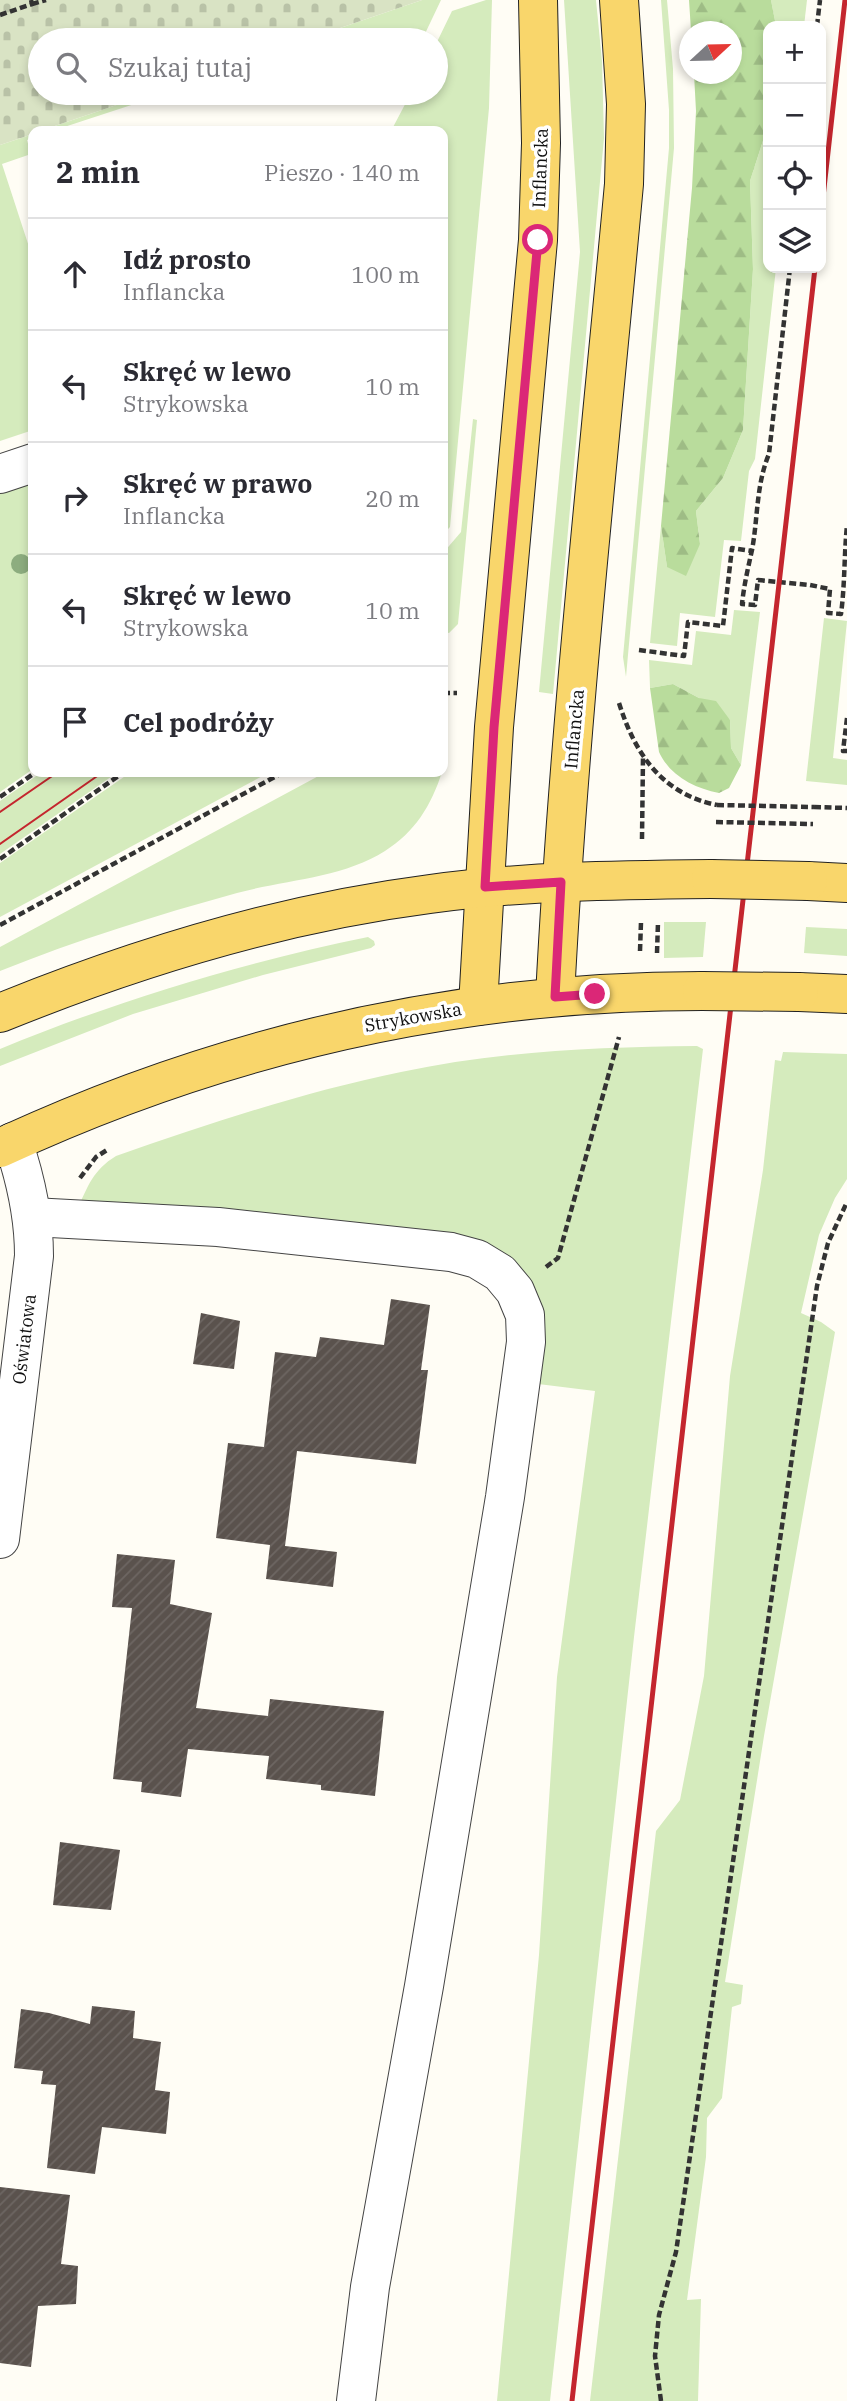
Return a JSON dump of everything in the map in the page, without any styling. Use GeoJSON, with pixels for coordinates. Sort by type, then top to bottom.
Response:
{"type":"FeatureCollection","features":[{"type":"Feature","properties":{"kind":"main road","name":"Inflancka"},"geometry":{"type":"LineString","coordinates":[[478,1006],[494,727],[538,240],[541,143],[538,0]]}},
{"type":"Feature","properties":{"kind":"main road","name":"Inflancka"},"geometry":{"type":"LineString","coordinates":[[555,997],[561,882],[624,184],[626,104],[619,0]]}},
{"type":"Feature","properties":{"kind":"main road"},"geometry":{"type":"LineString","coordinates":[[0,1013],[113,970],[234,933],[362,904],[485,887],[561,882],[711,879],[847,883]]}},
{"type":"Feature","properties":{"kind":"main road","name":"Strykowska"},"geometry":{"type":"LineString","coordinates":[[6,1145],[153,1085],[282,1044],[373,1023],[555,997],[657,991],[847,994]]}},
{"type":"Feature","properties":{"kind":"street"},"geometry":{"type":"LineString","coordinates":[[0,474],[28,465]]}},
{"type":"Feature","properties":{"kind":"street","name":"Oświatowa"},"geometry":{"type":"LineString","coordinates":[[0,1539],[34,1256],[49,1218],[6,1145]]}},
{"type":"Feature","properties":{"kind":"street"},"geometry":{"type":"LineString","coordinates":[[49,1218],[218,1227],[451,1252],[477,1259],[500,1273],[515,1291],[525,1315],[526,1342],[507,1485],[424,1986],[389,2171],[370,2287],[356,2401]]}},
{"type":"Feature","properties":{"kind":"path"},"geometry":{"type":"LineString","coordinates":[[0,15],[32,2],[46,0]]}},
{"type":"Feature","properties":{"kind":"path"},"geometry":{"type":"LineString","coordinates":[[818,21],[820,0]]}},
{"type":"Feature","properties":{"kind":"path"},"geometry":{"type":"LineString","coordinates":[[789,273],[769,454],[761,472],[752,551],[742,604],[755,605],[758,580],[771,580],[831,589],[828,613],[842,614],[847,525]]}},
{"type":"Feature","properties":{"kind":"path"},"geometry":{"type":"LineString","coordinates":[[639,650],[684,656],[688,622],[723,626],[732,548],[752,551]]}},
{"type":"Feature","properties":{"kind":"path"},"geometry":{"type":"LineString","coordinates":[[448,692],[455,693]]}},
{"type":"Feature","properties":{"kind":"path"},"geometry":{"type":"LineString","coordinates":[[618,702],[643,756],[654,772],[667,784],[685,794],[717,804],[847,808]]}},
{"type":"Feature","properties":{"kind":"path"},"geometry":{"type":"LineString","coordinates":[[847,718],[843,751],[847,751]]}},
{"type":"Feature","properties":{"kind":"path"},"geometry":{"type":"LineString","coordinates":[[642,803],[643,756]]}},
{"type":"Feature","properties":{"kind":"path"},"geometry":{"type":"LineString","coordinates":[[0,797],[29,777]]}},
{"type":"Feature","properties":{"kind":"path"},"geometry":{"type":"LineString","coordinates":[[0,859],[117,777]]}},
{"type":"Feature","properties":{"kind":"path"},"geometry":{"type":"LineString","coordinates":[[0,925],[275,777]]}},
{"type":"Feature","properties":{"kind":"path"},"geometry":{"type":"LineString","coordinates":[[716,822],[813,824]]}},
{"type":"Feature","properties":{"kind":"path"},"geometry":{"type":"LineString","coordinates":[[657,957],[658,922]]}},
{"type":"Feature","properties":{"kind":"path"},"geometry":{"type":"LineString","coordinates":[[640,923],[640,958]]}},
{"type":"Feature","properties":{"kind":"path"},"geometry":{"type":"LineString","coordinates":[[607,1037],[629,1036]]}},
{"type":"Feature","properties":{"kind":"path"},"geometry":{"type":"LineString","coordinates":[[515,1291],[558,1258],[619,1037]]}},
{"type":"Feature","properties":{"kind":"path"},"geometry":{"type":"LineString","coordinates":[[49,1218],[96,1157],[111,1147]]}},
{"type":"Feature","properties":{"kind":"path"},"geometry":{"type":"LineString","coordinates":[[661,2401],[655,2356],[659,2315],[676,2252],[817,1286],[828,1243],[847,1202]]}},
{"type":"Feature","properties":{"kind":"green space"},"geometry":{"type":"Polygon","coordinates":[[[0,0],[422,0],[340,28],[28,28],[28,105],[117,105],[55,126],[28,126],[28,136],[0,145],[0,0]]]}},
{"type":"Feature","properties":{"kind":"green space"},"geometry":{"type":"Polygon","coordinates":[[[422,0],[441,0],[428,28],[340,28],[422,0]]]}},
{"type":"Feature","properties":{"kind":"green space"},"geometry":{"type":"Polygon","coordinates":[[[492,0],[489,108],[448,529],[448,126],[394,126],[405,105],[448,105],[448,28],[444,28],[452,11],[492,0]]]}},
{"type":"Feature","properties":{"kind":"green space"},"geometry":{"type":"Polygon","coordinates":[[[564,0],[596,0],[602,61],[604,138],[553,694],[539,692],[580,252],[564,0]]]}},
{"type":"Feature","properties":{"kind":"green space"},"geometry":{"type":"Polygon","coordinates":[[[661,0],[667,0],[673,69],[674,148],[626,677],[623,657],[669,148],[661,0]]]}},
{"type":"Feature","properties":{"kind":"green space"},"geometry":{"type":"Polygon","coordinates":[[[689,0],[771,0],[775,21],[763,21],[763,141],[750,181],[753,269],[743,430],[723,478],[696,511],[700,544],[686,576],[667,567],[661,526],[692,188],[696,111],[695,84],[742,84],[742,21],[690,21],[689,0]]]}},
{"type":"Feature","properties":{"kind":"green space"},"geometry":{"type":"Polygon","coordinates":[[[771,0],[807,0],[805,21],[775,21],[771,0]]]}},
{"type":"Feature","properties":{"kind":"green space"},"geometry":{"type":"Polygon","coordinates":[[[117,105],[131,105],[67,126],[55,126],[117,105]]]}},
{"type":"Feature","properties":{"kind":"green space"},"geometry":{"type":"Polygon","coordinates":[[[28,136],[28,155],[2,164],[28,244],[28,432],[0,441],[0,145],[28,136]]]}},
{"type":"Feature","properties":{"kind":"green space"},"geometry":{"type":"Polygon","coordinates":[[[763,141],[763,273],[775,273],[755,459],[749,471],[741,541],[724,540],[715,617],[680,613],[677,646],[650,643],[661,526],[667,567],[700,544],[696,511],[723,478],[743,430],[753,269],[750,181],[763,141]]]}},
{"type":"Feature","properties":{"kind":"green space"},"geometry":{"type":"Polygon","coordinates":[[[473,419],[477,420],[458,624],[449,633],[448,547],[461,532],[473,419]]]}},
{"type":"Feature","properties":{"kind":"green space"},"geometry":{"type":"Polygon","coordinates":[[[28,484],[28,772],[0,792],[0,493],[28,484]]]}},
{"type":"Feature","properties":{"kind":"green space"},"geometry":{"type":"Polygon","coordinates":[[[734,610],[760,612],[741,765],[731,748],[730,720],[673,684],[650,688],[649,660],[692,665],[696,631],[731,635],[734,610]]]}},
{"type":"Feature","properties":{"kind":"green space"},"geometry":{"type":"Polygon","coordinates":[[[824,618],[847,621],[833,758],[847,760],[847,785],[806,781],[824,618]]]}},
{"type":"Feature","properties":{"kind":"green space"},"geometry":{"type":"Polygon","coordinates":[[[673,684],[699,698],[716,701],[730,720],[731,748],[741,765],[729,788],[719,793],[684,780],[670,768],[659,752],[650,688],[673,684]]]}},
{"type":"Feature","properties":{"kind":"green space"},"geometry":{"type":"Polygon","coordinates":[[[35,777],[111,777],[0,854],[0,801],[35,777]]]}},
{"type":"Feature","properties":{"kind":"green space"},"geometry":{"type":"Polygon","coordinates":[[[124,777],[261,777],[0,917],[0,863],[124,777]]]}},
{"type":"Feature","properties":{"kind":"green space"},"geometry":{"type":"Polygon","coordinates":[[[317,777],[440,777],[433,796],[413,827],[396,844],[351,867],[237,893],[177,910],[88,938],[0,971],[0,947],[317,777]]]}},
{"type":"Feature","properties":{"kind":"green space"},"geometry":{"type":"Polygon","coordinates":[[[664,922],[706,922],[703,957],[664,958],[664,922]]]}},
{"type":"Feature","properties":{"kind":"green space"},"geometry":{"type":"Polygon","coordinates":[[[806,927],[847,929],[847,956],[804,953],[806,927]]]}},
{"type":"Feature","properties":{"kind":"green space"},"geometry":{"type":"Polygon","coordinates":[[[368,937],[374,941],[375,945],[371,948],[263,975],[133,1014],[0,1066],[0,1049],[90,1014],[227,971],[368,937]]]}},
{"type":"Feature","properties":{"kind":"green space"},"geometry":{"type":"Polygon","coordinates":[[[697,1046],[703,1049],[634,1637],[550,2401],[497,2401],[539,1955],[557,1677],[595,1391],[530,1383],[509,1268],[77,1210],[96,1173],[116,1156],[222,1120],[329,1089],[474,1059],[586,1049],[697,1046]]]}},
{"type":"Feature","properties":{"kind":"green space"},"geometry":{"type":"Polygon","coordinates":[[[783,1052],[847,1054],[847,1179],[835,1198],[819,1235],[801,1313],[835,1332],[764,1736],[725,1982],[743,1985],[741,2004],[732,2007],[722,2098],[707,2118],[706,2157],[687,2300],[701,2299],[698,2401],[590,2401],[656,1831],[680,1800],[704,1676],[730,1376],[763,1170],[775,1060],[781,1061],[783,1052]]]}},
{"type":"Feature","properties":{"kind":"building"},"geometry":{"type":"Polygon","coordinates":[[[391,1299],[430,1305],[421,1370],[428,1370],[416,1464],[297,1451],[285,1546],[337,1552],[333,1587],[266,1579],[270,1545],[216,1538],[228,1443],[264,1447],[275,1352],[316,1357],[320,1337],[384,1345],[391,1299]]]}},
{"type":"Feature","properties":{"kind":"building"},"geometry":{"type":"Polygon","coordinates":[[[201,1313],[240,1321],[234,1369],[193,1364],[201,1313]]]}},
{"type":"Feature","properties":{"kind":"building"},"geometry":{"type":"Polygon","coordinates":[[[117,1554],[175,1560],[170,1604],[212,1613],[196,1708],[268,1716],[270,1699],[384,1711],[375,1796],[321,1790],[321,1785],[266,1779],[269,1756],[188,1749],[181,1797],[141,1792],[142,1782],[113,1779],[132,1608],[112,1607],[117,1554]]]}},
{"type":"Feature","properties":{"kind":"building"},"geometry":{"type":"Polygon","coordinates":[[[60,1842],[120,1850],[111,1910],[53,1905],[60,1842]]]}},
{"type":"Feature","properties":{"kind":"building"},"geometry":{"type":"Polygon","coordinates":[[[92,2006],[135,2011],[133,2038],[161,2042],[155,2090],[170,2092],[166,2134],[102,2127],[95,2174],[47,2168],[56,2085],[41,2084],[43,2071],[14,2068],[21,2009],[90,2024],[92,2006]]]}},
{"type":"Feature","properties":{"kind":"building"},"geometry":{"type":"Polygon","coordinates":[[[0,2187],[70,2195],[61,2264],[78,2266],[76,2304],[38,2306],[31,2367],[0,2363],[0,2187]]]}},
{"type":"Feature","properties":{"kind":"tram line"},"geometry":{"type":"LineString","coordinates":[[0,812],[51,777]]}},
{"type":"Feature","properties":{"kind":"tram line"},"geometry":{"type":"LineString","coordinates":[[0,844],[96,777]]}},
{"type":"Feature","properties":{"kind":"railway"},"geometry":{"type":"LineString","coordinates":[[822,210],[845,0]]}},
{"type":"Feature","properties":{"kind":"railway"},"geometry":{"type":"LineString","coordinates":[[572,2401],[814,273]]}},
{"type":"Feature","properties":{"kind":"route"},"geometry":{"type":"LineString","coordinates":[[538,240],[494,727],[485,887],[561,882],[555,997],[595,994]]}}]}
